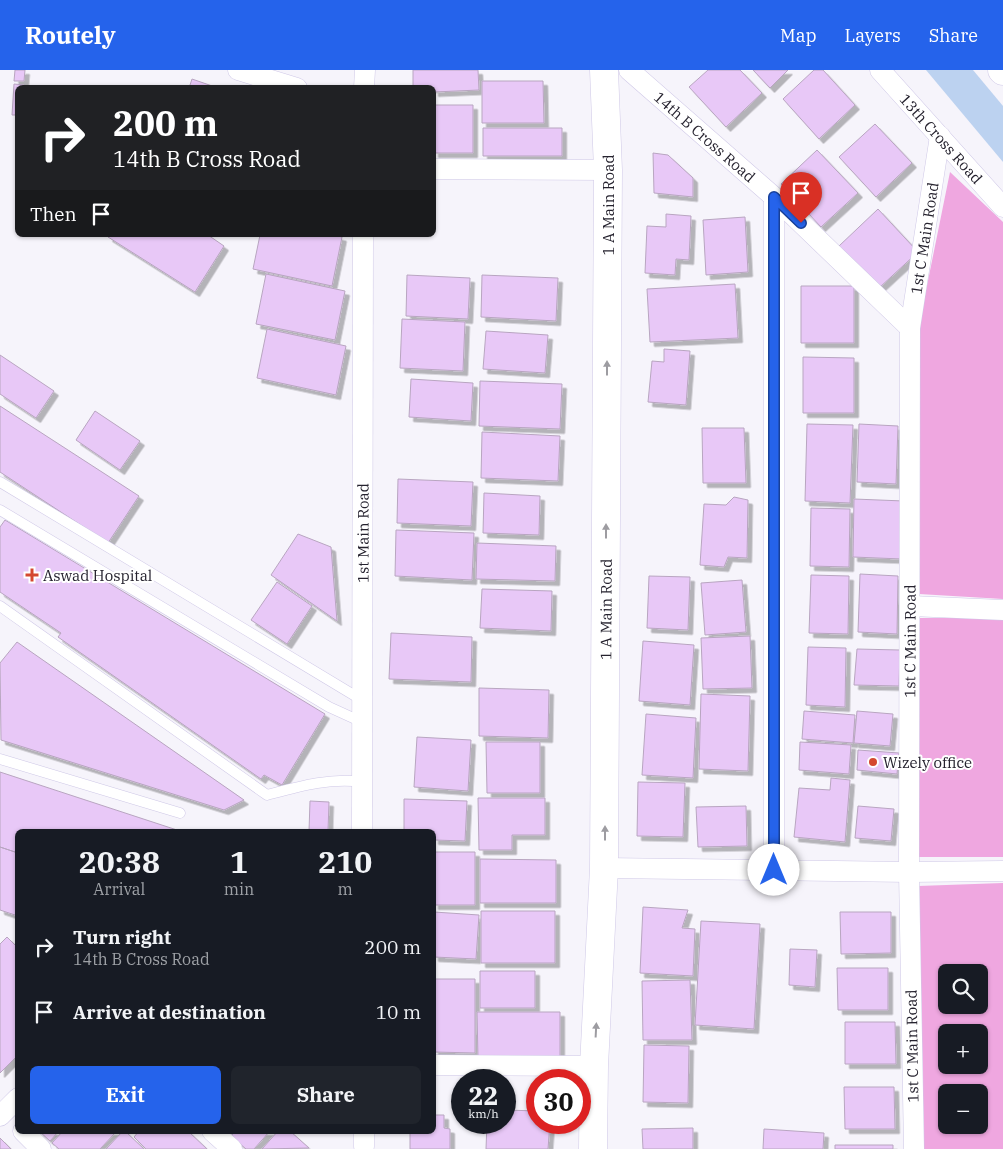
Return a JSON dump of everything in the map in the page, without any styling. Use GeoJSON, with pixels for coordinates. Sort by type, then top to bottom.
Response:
{"type":"FeatureCollection","features":[{"type":"Feature","properties":{"kind":"street"},"geometry":{"type":"LineString","coordinates":[[238,70],[286,85]]}},
{"type":"Feature","properties":{"kind":"street"},"geometry":{"type":"LineString","coordinates":[[364,85],[365,70]]}},
{"type":"Feature","properties":{"kind":"street","name":"1 A Main Road"},"geometry":{"type":"LineString","coordinates":[[593,1149],[594,1066],[604,868],[608,170],[604,70]]}},
{"type":"Feature","properties":{"kind":"street","name":"14th B Cross Road"},"geometry":{"type":"LineString","coordinates":[[629,70],[774,197],[910,328]]}},
{"type":"Feature","properties":{"kind":"street","name":"13th Cross Road"},"geometry":{"type":"LineString","coordinates":[[880,70],[1003,208]]}},
{"type":"Feature","properties":{"kind":"street","name":"1st C Main Road"},"geometry":{"type":"LineString","coordinates":[[914,1149],[910,872],[910,328],[940,136]]}},
{"type":"Feature","properties":{"kind":"street"},"geometry":{"type":"LineString","coordinates":[[436,169],[608,170]]}},
{"type":"Feature","properties":{"kind":"street"},"geometry":{"type":"LineString","coordinates":[[774,197],[774,870]]}},
{"type":"Feature","properties":{"kind":"street","name":"1st Main Road"},"geometry":{"type":"LineString","coordinates":[[362,829],[363,237]]}},
{"type":"Feature","properties":{"kind":"street"},"geometry":{"type":"LineString","coordinates":[[911,606],[1003,610]]}},
{"type":"Feature","properties":{"kind":"street"},"geometry":{"type":"LineString","coordinates":[[604,868],[910,872],[1003,871]]}},
{"type":"Feature","properties":{"kind":"street"},"geometry":{"type":"LineString","coordinates":[[436,1065],[594,1066]]}},
{"type":"Feature","properties":{"kind":"street"},"geometry":{"type":"LineString","coordinates":[[7,1118],[15,1103]]}},
{"type":"Feature","properties":{"kind":"street"},"geometry":{"type":"LineString","coordinates":[[25,1134],[41,1149]]}},
{"type":"Feature","properties":{"kind":"street"},"geometry":{"type":"LineString","coordinates":[[215,1134],[232,1149]]}},
{"type":"Feature","properties":{"kind":"lane"},"geometry":{"type":"LineString","coordinates":[[0,482],[362,700]]}},
{"type":"Feature","properties":{"kind":"lane"},"geometry":{"type":"LineString","coordinates":[[0,510],[329,707],[362,722]]}},
{"type":"Feature","properties":{"kind":"lane"},"geometry":{"type":"LineString","coordinates":[[0,606],[267,794],[309,784],[352,780],[362,782]]}},
{"type":"Feature","properties":{"kind":"lane"},"geometry":{"type":"LineString","coordinates":[[0,759],[180,813]]}},
{"type":"Feature","properties":{"kind":"shaded area"},"geometry":{"type":"Polygon","coordinates":[[[950,172],[1003,222],[1003,599],[919,594],[918,330],[950,172]]]}},
{"type":"Feature","properties":{"kind":"shaded area"},"geometry":{"type":"Polygon","coordinates":[[[917,618],[1003,618],[1003,857],[918,857],[917,618]]]}},
{"type":"Feature","properties":{"kind":"shaded area"},"geometry":{"type":"Polygon","coordinates":[[[1003,883],[1003,1149],[924,1149],[918,886],[1003,883]]]}},
{"type":"Feature","properties":{"kind":"water"},"geometry":{"type":"Polygon","coordinates":[[[926,70],[973,70],[1003,106],[1003,162],[926,70]]]}},
{"type":"Feature","properties":{"kind":"building"},"geometry":{"type":"Polygon","coordinates":[[[15,70],[25,70],[24,81],[14,81],[15,70]]]}},
{"type":"Feature","properties":{"kind":"building"},"geometry":{"type":"Polygon","coordinates":[[[413,70],[478,70],[479,90],[436,92],[436,85],[413,85],[413,70]]]}},
{"type":"Feature","properties":{"kind":"building"},"geometry":{"type":"Polygon","coordinates":[[[708,70],[740,70],[762,93],[726,127],[689,87],[708,70]]]}},
{"type":"Feature","properties":{"kind":"building"},"geometry":{"type":"Polygon","coordinates":[[[753,70],[788,70],[770,88],[753,70]]]}},
{"type":"Feature","properties":{"kind":"building"},"geometry":{"type":"Polygon","coordinates":[[[814,70],[823,70],[855,105],[819,139],[783,99],[814,70]]]}},
{"type":"Feature","properties":{"kind":"building"},"geometry":{"type":"Polygon","coordinates":[[[192,79],[209,85],[190,85],[192,79]]]}},
{"type":"Feature","properties":{"kind":"building"},"geometry":{"type":"Polygon","coordinates":[[[482,81],[543,81],[544,123],[482,123],[482,81]]]}},
{"type":"Feature","properties":{"kind":"building"},"geometry":{"type":"Polygon","coordinates":[[[14,84],[24,85],[15,85],[15,115],[12,115],[14,84]]]}},
{"type":"Feature","properties":{"kind":"building"},"geometry":{"type":"Polygon","coordinates":[[[436,105],[473,105],[473,153],[436,153],[436,105]]]}},
{"type":"Feature","properties":{"kind":"building"},"geometry":{"type":"Polygon","coordinates":[[[875,124],[912,163],[876,197],[839,157],[875,124]]]}},
{"type":"Feature","properties":{"kind":"building"},"geometry":{"type":"Polygon","coordinates":[[[483,128],[562,128],[562,156],[483,156],[483,128]]]}},
{"type":"Feature","properties":{"kind":"building"},"geometry":{"type":"Polygon","coordinates":[[[817,150],[858,193],[821,227],[781,184],[817,150]]]}},
{"type":"Feature","properties":{"kind":"building"},"geometry":{"type":"Polygon","coordinates":[[[653,153],[668,155],[693,178],[693,197],[654,193],[653,153]]]}},
{"type":"Feature","properties":{"kind":"building"},"geometry":{"type":"Polygon","coordinates":[[[878,209],[918,252],[879,288],[839,246],[878,209]]]}},
{"type":"Feature","properties":{"kind":"building"},"geometry":{"type":"Polygon","coordinates":[[[666,214],[691,216],[689,260],[676,259],[675,275],[645,273],[647,226],[666,227],[666,214]]]}},
{"type":"Feature","properties":{"kind":"building"},"geometry":{"type":"Polygon","coordinates":[[[745,217],[748,272],[706,275],[703,220],[745,217]]]}},
{"type":"Feature","properties":{"kind":"building"},"geometry":{"type":"Polygon","coordinates":[[[108,237],[211,237],[224,246],[195,292],[108,237]]]}},
{"type":"Feature","properties":{"kind":"building"},"geometry":{"type":"Polygon","coordinates":[[[260,237],[342,237],[332,286],[253,269],[260,237]]]}},
{"type":"Feature","properties":{"kind":"building"},"geometry":{"type":"Polygon","coordinates":[[[266,274],[345,291],[335,340],[256,324],[266,274]]]}},
{"type":"Feature","properties":{"kind":"building"},"geometry":{"type":"Polygon","coordinates":[[[407,275],[470,278],[468,319],[406,316],[407,275]]]}},
{"type":"Feature","properties":{"kind":"building"},"geometry":{"type":"Polygon","coordinates":[[[482,275],[558,278],[556,321],[481,317],[482,275]]]}},
{"type":"Feature","properties":{"kind":"building"},"geometry":{"type":"Polygon","coordinates":[[[735,284],[738,338],[650,342],[647,289],[735,284]]]}},
{"type":"Feature","properties":{"kind":"building"},"geometry":{"type":"Polygon","coordinates":[[[801,286],[854,286],[854,343],[801,343],[801,286]]]}},
{"type":"Feature","properties":{"kind":"building"},"geometry":{"type":"Polygon","coordinates":[[[402,319],[465,322],[463,371],[400,368],[402,319]]]}},
{"type":"Feature","properties":{"kind":"building"},"geometry":{"type":"Polygon","coordinates":[[[267,329],[346,346],[336,395],[257,378],[267,329]]]}},
{"type":"Feature","properties":{"kind":"building"},"geometry":{"type":"Polygon","coordinates":[[[486,331],[548,335],[545,373],[483,369],[486,331]]]}},
{"type":"Feature","properties":{"kind":"building"},"geometry":{"type":"Polygon","coordinates":[[[664,349],[690,351],[686,405],[648,402],[652,361],[664,362],[664,349]]]}},
{"type":"Feature","properties":{"kind":"building"},"geometry":{"type":"Polygon","coordinates":[[[0,355],[54,391],[36,418],[0,394],[0,355]]]}},
{"type":"Feature","properties":{"kind":"building"},"geometry":{"type":"Polygon","coordinates":[[[803,357],[854,358],[854,413],[803,413],[803,357]]]}},
{"type":"Feature","properties":{"kind":"building"},"geometry":{"type":"Polygon","coordinates":[[[411,379],[473,383],[471,421],[409,417],[411,379]]]}},
{"type":"Feature","properties":{"kind":"building"},"geometry":{"type":"Polygon","coordinates":[[[480,381],[562,384],[560,429],[479,426],[480,381]]]}},
{"type":"Feature","properties":{"kind":"building"},"geometry":{"type":"Polygon","coordinates":[[[0,406],[139,496],[108,543],[0,472],[0,406]]]}},
{"type":"Feature","properties":{"kind":"building"},"geometry":{"type":"Polygon","coordinates":[[[95,411],[140,441],[120,470],[76,440],[95,411]]]}},
{"type":"Feature","properties":{"kind":"building"},"geometry":{"type":"Polygon","coordinates":[[[807,424],[853,425],[850,503],[805,501],[807,424]]]}},
{"type":"Feature","properties":{"kind":"building"},"geometry":{"type":"Polygon","coordinates":[[[859,424],[898,426],[896,484],[857,482],[859,424]]]}},
{"type":"Feature","properties":{"kind":"building"},"geometry":{"type":"Polygon","coordinates":[[[702,428],[744,428],[746,483],[703,483],[702,428]]]}},
{"type":"Feature","properties":{"kind":"building"},"geometry":{"type":"Polygon","coordinates":[[[482,432],[560,436],[558,481],[481,478],[482,432]]]}},
{"type":"Feature","properties":{"kind":"building"},"geometry":{"type":"Polygon","coordinates":[[[398,479],[473,482],[471,526],[397,523],[398,479]]]}},
{"type":"Feature","properties":{"kind":"building"},"geometry":{"type":"Polygon","coordinates":[[[484,493],[540,496],[539,535],[483,533],[484,493]]]}},
{"type":"Feature","properties":{"kind":"building"},"geometry":{"type":"Polygon","coordinates":[[[734,497],[748,500],[747,558],[728,557],[724,567],[700,565],[704,504],[726,505],[734,497]]]}},
{"type":"Feature","properties":{"kind":"building"},"geometry":{"type":"Polygon","coordinates":[[[854,499],[904,501],[902,559],[853,557],[854,499]]]}},
{"type":"Feature","properties":{"kind":"building"},"geometry":{"type":"Polygon","coordinates":[[[811,508],[850,509],[849,567],[810,566],[811,508]]]}},
{"type":"Feature","properties":{"kind":"building"},"geometry":{"type":"Polygon","coordinates":[[[5,520],[325,714],[282,785],[264,775],[261,779],[58,637],[61,633],[0,592],[0,527],[5,520]]]}},
{"type":"Feature","properties":{"kind":"building"},"geometry":{"type":"Polygon","coordinates":[[[396,530],[474,533],[472,580],[395,576],[396,530]]]}},
{"type":"Feature","properties":{"kind":"building"},"geometry":{"type":"Polygon","coordinates":[[[298,534],[331,547],[337,621],[271,575],[298,534]]]}},
{"type":"Feature","properties":{"kind":"building"},"geometry":{"type":"Polygon","coordinates":[[[477,543],[556,546],[555,581],[476,579],[477,543]]]}},
{"type":"Feature","properties":{"kind":"building"},"geometry":{"type":"Polygon","coordinates":[[[860,574],[898,576],[897,634],[858,632],[860,574]]]}},
{"type":"Feature","properties":{"kind":"building"},"geometry":{"type":"Polygon","coordinates":[[[811,575],[849,576],[848,634],[809,633],[811,575]]]}},
{"type":"Feature","properties":{"kind":"building"},"geometry":{"type":"Polygon","coordinates":[[[649,576],[690,577],[688,630],[647,628],[649,576]]]}},
{"type":"Feature","properties":{"kind":"building"},"geometry":{"type":"Polygon","coordinates":[[[742,580],[746,632],[705,635],[701,583],[742,580]]]}},
{"type":"Feature","properties":{"kind":"building"},"geometry":{"type":"Polygon","coordinates":[[[277,582],[312,606],[287,644],[251,620],[277,582]]]}},
{"type":"Feature","properties":{"kind":"building"},"geometry":{"type":"Polygon","coordinates":[[[482,589],[552,591],[551,631],[480,628],[482,589]]]}},
{"type":"Feature","properties":{"kind":"building"},"geometry":{"type":"Polygon","coordinates":[[[391,633],[472,637],[471,682],[389,679],[391,633]]]}},
{"type":"Feature","properties":{"kind":"building"},"geometry":{"type":"Polygon","coordinates":[[[750,636],[752,688],[703,689],[701,638],[750,636]]]}},
{"type":"Feature","properties":{"kind":"building"},"geometry":{"type":"Polygon","coordinates":[[[643,641],[694,645],[690,705],[639,701],[643,641]]]}},
{"type":"Feature","properties":{"kind":"building"},"geometry":{"type":"Polygon","coordinates":[[[17,642],[244,800],[224,810],[1,740],[0,663],[17,642]]]}},
{"type":"Feature","properties":{"kind":"building"},"geometry":{"type":"Polygon","coordinates":[[[808,647],[846,648],[845,707],[806,705],[808,647]]]}},
{"type":"Feature","properties":{"kind":"building"},"geometry":{"type":"Polygon","coordinates":[[[857,649],[900,650],[899,686],[854,685],[857,649]]]}},
{"type":"Feature","properties":{"kind":"building"},"geometry":{"type":"Polygon","coordinates":[[[479,688],[549,690],[548,738],[479,736],[479,688]]]}},
{"type":"Feature","properties":{"kind":"building"},"geometry":{"type":"Polygon","coordinates":[[[701,694],[750,696],[748,771],[699,769],[701,694]]]}},
{"type":"Feature","properties":{"kind":"building"},"geometry":{"type":"Polygon","coordinates":[[[804,711],[855,715],[853,743],[802,739],[804,711]]]}},
{"type":"Feature","properties":{"kind":"building"},"geometry":{"type":"Polygon","coordinates":[[[857,711],[893,714],[890,746],[854,743],[857,711]]]}},
{"type":"Feature","properties":{"kind":"building"},"geometry":{"type":"Polygon","coordinates":[[[646,714],[696,718],[693,778],[642,775],[646,714]]]}},
{"type":"Feature","properties":{"kind":"building"},"geometry":{"type":"Polygon","coordinates":[[[417,737],[471,740],[468,791],[414,787],[417,737]]]}},
{"type":"Feature","properties":{"kind":"building"},"geometry":{"type":"Polygon","coordinates":[[[486,742],[540,742],[540,793],[487,793],[486,742]]]}},
{"type":"Feature","properties":{"kind":"building"},"geometry":{"type":"Polygon","coordinates":[[[800,742],[851,745],[849,774],[799,770],[800,742]]]}},
{"type":"Feature","properties":{"kind":"building"},"geometry":{"type":"Polygon","coordinates":[[[858,750],[899,753],[897,774],[857,770],[858,750]]]}},
{"type":"Feature","properties":{"kind":"building"},"geometry":{"type":"Polygon","coordinates":[[[0,772],[174,829],[15,829],[15,852],[0,847],[0,772]]]}},
{"type":"Feature","properties":{"kind":"building"},"geometry":{"type":"Polygon","coordinates":[[[831,778],[850,780],[845,842],[794,837],[799,788],[830,790],[831,778]]]}},
{"type":"Feature","properties":{"kind":"building"},"geometry":{"type":"Polygon","coordinates":[[[638,782],[685,783],[683,837],[637,836],[638,782]]]}},
{"type":"Feature","properties":{"kind":"building"},"geometry":{"type":"Polygon","coordinates":[[[478,798],[545,798],[545,835],[512,835],[512,850],[479,850],[478,798]]]}},
{"type":"Feature","properties":{"kind":"building"},"geometry":{"type":"Polygon","coordinates":[[[404,799],[467,801],[465,841],[436,840],[436,829],[404,829],[404,799]]]}},
{"type":"Feature","properties":{"kind":"building"},"geometry":{"type":"Polygon","coordinates":[[[310,801],[329,802],[328,829],[309,829],[310,801]]]}},
{"type":"Feature","properties":{"kind":"building"},"geometry":{"type":"Polygon","coordinates":[[[746,806],[747,846],[698,847],[696,807],[746,806]]]}},
{"type":"Feature","properties":{"kind":"building"},"geometry":{"type":"Polygon","coordinates":[[[858,806],[894,809],[891,841],[855,838],[858,806]]]}},
{"type":"Feature","properties":{"kind":"building"},"geometry":{"type":"Polygon","coordinates":[[[0,847],[15,852],[15,915],[0,910],[0,847]]]}},
{"type":"Feature","properties":{"kind":"building"},"geometry":{"type":"Polygon","coordinates":[[[436,852],[475,852],[475,905],[436,905],[436,852]]]}},
{"type":"Feature","properties":{"kind":"building"},"geometry":{"type":"Polygon","coordinates":[[[480,859],[556,860],[556,903],[480,903],[480,859]]]}},
{"type":"Feature","properties":{"kind":"building"},"geometry":{"type":"Polygon","coordinates":[[[643,907],[688,910],[682,928],[695,929],[693,976],[640,973],[643,907]]]}},
{"type":"Feature","properties":{"kind":"building"},"geometry":{"type":"Polygon","coordinates":[[[481,911],[555,911],[555,963],[481,963],[481,911]]]}},
{"type":"Feature","properties":{"kind":"building"},"geometry":{"type":"Polygon","coordinates":[[[436,912],[479,915],[476,959],[436,957],[436,912]]]}},
{"type":"Feature","properties":{"kind":"building"},"geometry":{"type":"Polygon","coordinates":[[[840,912],[891,912],[891,953],[841,954],[840,912]]]}},
{"type":"Feature","properties":{"kind":"building"},"geometry":{"type":"Polygon","coordinates":[[[701,921],[760,924],[754,1029],[695,1025],[701,921]]]}},
{"type":"Feature","properties":{"kind":"building"},"geometry":{"type":"Polygon","coordinates":[[[7,937],[15,945],[15,1058],[0,1073],[0,944],[7,937]]]}},
{"type":"Feature","properties":{"kind":"building"},"geometry":{"type":"Polygon","coordinates":[[[790,949],[817,950],[815,987],[789,985],[790,949]]]}},
{"type":"Feature","properties":{"kind":"building"},"geometry":{"type":"Polygon","coordinates":[[[837,968],[888,968],[888,1010],[838,1010],[837,968]]]}},
{"type":"Feature","properties":{"kind":"building"},"geometry":{"type":"Polygon","coordinates":[[[480,971],[535,971],[535,1008],[480,1008],[480,971]]]}},
{"type":"Feature","properties":{"kind":"building"},"geometry":{"type":"Polygon","coordinates":[[[436,979],[475,979],[475,1053],[436,1052],[436,979]]]}},
{"type":"Feature","properties":{"kind":"building"},"geometry":{"type":"Polygon","coordinates":[[[690,980],[692,1040],[643,1040],[642,981],[690,980]]]}},
{"type":"Feature","properties":{"kind":"building"},"geometry":{"type":"Polygon","coordinates":[[[477,1012],[560,1012],[560,1059],[478,1059],[477,1012]]]}},
{"type":"Feature","properties":{"kind":"building"},"geometry":{"type":"Polygon","coordinates":[[[845,1022],[895,1022],[896,1064],[845,1064],[845,1022]]]}},
{"type":"Feature","properties":{"kind":"building"},"geometry":{"type":"Polygon","coordinates":[[[644,1045],[689,1046],[688,1103],[643,1102],[644,1045]]]}},
{"type":"Feature","properties":{"kind":"building"},"geometry":{"type":"Polygon","coordinates":[[[844,1087],[894,1087],[895,1129],[845,1129],[844,1087]]]}},
{"type":"Feature","properties":{"kind":"building"},"geometry":{"type":"Polygon","coordinates":[[[516,1110],[526,1111],[526,1134],[549,1134],[548,1149],[486,1149],[487,1134],[516,1134],[516,1110]]]}},
{"type":"Feature","properties":{"kind":"building"},"geometry":{"type":"Polygon","coordinates":[[[436,1115],[444,1115],[444,1128],[450,1129],[450,1149],[410,1149],[410,1134],[436,1134],[436,1115]]]}},
{"type":"Feature","properties":{"kind":"building"},"geometry":{"type":"Polygon","coordinates":[[[693,1128],[693,1149],[643,1149],[642,1129],[693,1128]]]}},
{"type":"Feature","properties":{"kind":"building"},"geometry":{"type":"Polygon","coordinates":[[[764,1129],[824,1133],[823,1149],[763,1149],[764,1129]]]}},
{"type":"Feature","properties":{"kind":"building"},"geometry":{"type":"Polygon","coordinates":[[[42,1134],[56,1134],[50,1141],[42,1134]]]}},
{"type":"Feature","properties":{"kind":"building"},"geometry":{"type":"Polygon","coordinates":[[[60,1134],[114,1134],[100,1149],[59,1149],[52,1143],[60,1134]]]}},
{"type":"Feature","properties":{"kind":"building"},"geometry":{"type":"Polygon","coordinates":[[[120,1134],[128,1134],[144,1149],[106,1149],[120,1134]]]}},
{"type":"Feature","properties":{"kind":"building"},"geometry":{"type":"Polygon","coordinates":[[[136,1134],[191,1134],[207,1149],[146,1149],[134,1137],[136,1134]]]}},
{"type":"Feature","properties":{"kind":"building"},"geometry":{"type":"Polygon","coordinates":[[[233,1134],[267,1134],[254,1149],[246,1149],[231,1136],[233,1134]]]}},
{"type":"Feature","properties":{"kind":"building"},"geometry":{"type":"Polygon","coordinates":[[[275,1134],[293,1134],[309,1148],[262,1149],[275,1134]]]}},
{"type":"Feature","properties":{"kind":"building"},"geometry":{"type":"Polygon","coordinates":[[[0,1138],[11,1149],[0,1149],[0,1138]]]}},
{"type":"Feature","properties":{"kind":"building"},"geometry":{"type":"Polygon","coordinates":[[[835,1145],[893,1145],[893,1149],[835,1149],[835,1145]]]}},
{"type":"Feature","properties":{"kind":"place","name":"Aswad Hospital"},"geometry":{"type":"Point","coordinates":[32,575]}},
{"type":"Feature","properties":{"kind":"place","name":"Wizely office"},"geometry":{"type":"Point","coordinates":[873,762]}},
{"type":"Feature","properties":{"kind":"route"},"geometry":{"type":"LineString","coordinates":[[774,870],[774,197],[801,223]]}}]}
